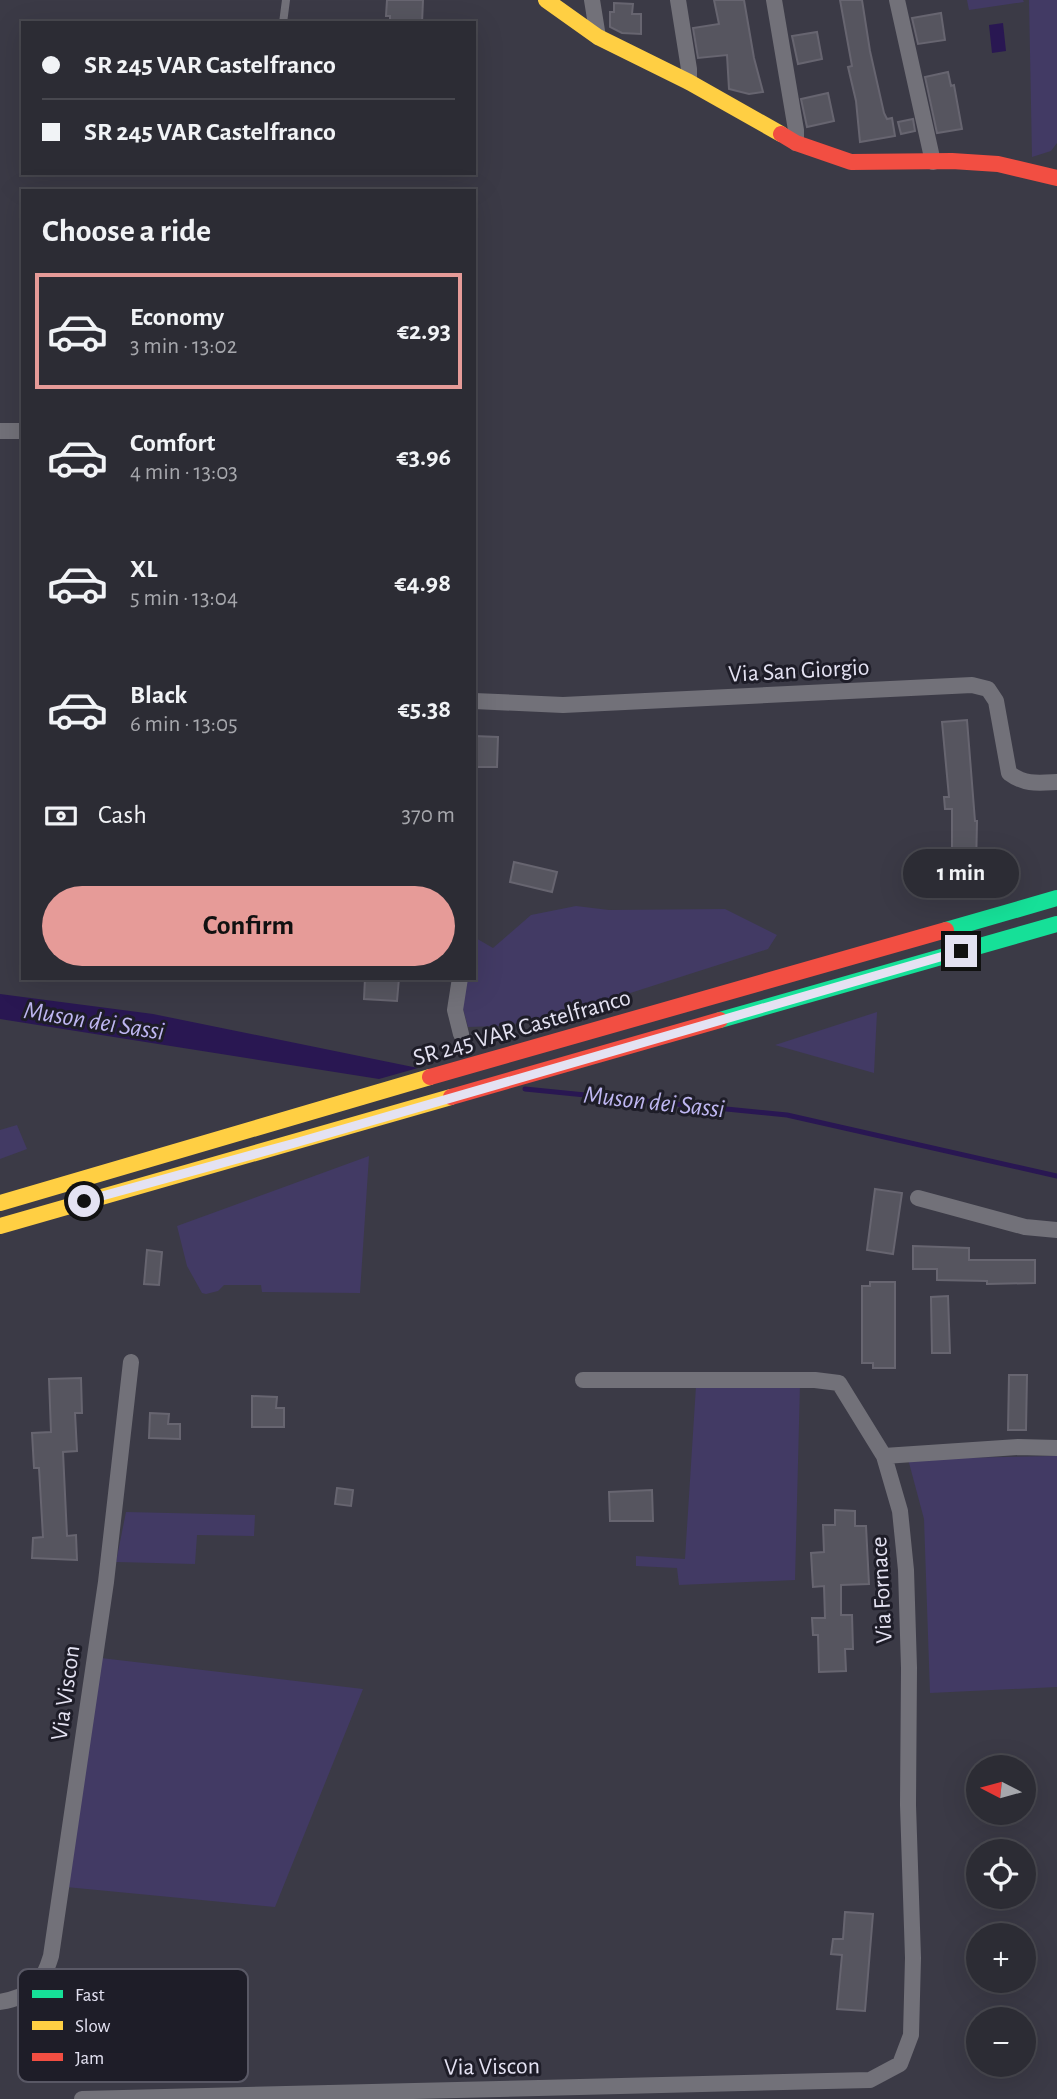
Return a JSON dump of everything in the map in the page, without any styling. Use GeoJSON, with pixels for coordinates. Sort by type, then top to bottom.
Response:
{"type":"FeatureCollection","features":[{"type":"Feature","properties":{"kind":"main road"},"geometry":{"type":"LineString","coordinates":[[546,0],[598,37],[689,82],[796,143],[851,162],[998,164],[1057,178]]}},
{"type":"Feature","properties":{"kind":"main road","name":"SR 245 VAR Castelfranco"},"geometry":{"type":"LineString","coordinates":[[0,1203],[234,1133],[1057,898]]}},
{"type":"Feature","properties":{"kind":"main road","name":"SR 245 VAR Castelfranco"},"geometry":{"type":"LineString","coordinates":[[0,1226],[1057,923]]}},
{"type":"Feature","properties":{"kind":"street"},"geometry":{"type":"LineString","coordinates":[[592,0],[598,37]]}},
{"type":"Feature","properties":{"kind":"street"},"geometry":{"type":"LineString","coordinates":[[678,0],[689,82]]}},
{"type":"Feature","properties":{"kind":"street"},"geometry":{"type":"LineString","coordinates":[[774,0],[796,143]]}},
{"type":"Feature","properties":{"kind":"street"},"geometry":{"type":"LineString","coordinates":[[897,0],[933,162]]}},
{"type":"Feature","properties":{"kind":"street"},"geometry":{"type":"LineString","coordinates":[[0,431],[21,431]]}},
{"type":"Feature","properties":{"kind":"street","name":"Via San Giorgio"},"geometry":{"type":"LineString","coordinates":[[476,701],[563,705],[972,685],[988,689],[996,701],[1009,773],[1020,781],[1057,782]]}},
{"type":"Feature","properties":{"kind":"street"},"geometry":{"type":"LineString","coordinates":[[460,980],[454,1010],[461,1034]]}},
{"type":"Feature","properties":{"kind":"street"},"geometry":{"type":"LineString","coordinates":[[918,1198],[1025,1227],[1057,1230]]}},
{"type":"Feature","properties":{"kind":"street","name":"Via Viscon"},"geometry":{"type":"LineString","coordinates":[[47,1969],[106,1582],[131,1362]]}},
{"type":"Feature","properties":{"kind":"street","name":"Via Fornace"},"geometry":{"type":"LineString","coordinates":[[583,1380],[802,1380],[839,1383],[884,1457],[900,1511],[906,1570],[909,1668],[908,1805],[913,1958],[911,2035],[900,2064]]}},
{"type":"Feature","properties":{"kind":"street"},"geometry":{"type":"LineString","coordinates":[[884,1457],[1018,1447],[1057,1448]]}},
{"type":"Feature","properties":{"kind":"street","name":"Via Viscon"},"geometry":{"type":"LineString","coordinates":[[0,2002],[18,1998]]}},
{"type":"Feature","properties":{"kind":"street","name":"Via Viscon"},"geometry":{"type":"LineString","coordinates":[[82,2099],[870,2080],[900,2064]]}},
{"type":"Feature","properties":{"kind":"lane"},"geometry":{"type":"LineString","coordinates":[[283,21],[286,0]]}},
{"type":"Feature","properties":{"kind":"shaded area"},"geometry":{"type":"Polygon","coordinates":[[[967,0],[1023,0],[1024,2],[969,10],[967,0]]]}},
{"type":"Feature","properties":{"kind":"shaded area"},"geometry":{"type":"Polygon","coordinates":[[[1029,0],[1057,0],[1057,143],[1051,151],[1032,157],[1029,0]]]}},
{"type":"Feature","properties":{"kind":"shaded area"},"geometry":{"type":"Polygon","coordinates":[[[576,906],[609,910],[725,909],[777,935],[768,949],[549,1019],[468,1027],[463,1009],[465,980],[476,980],[476,938],[493,948],[531,915],[576,906]]]}},
{"type":"Feature","properties":{"kind":"shaded area"},"geometry":{"type":"Polygon","coordinates":[[[877,1012],[874,1073],[775,1045],[877,1012]]]}},
{"type":"Feature","properties":{"kind":"shaded area"},"geometry":{"type":"Polygon","coordinates":[[[17,1125],[27,1149],[0,1159],[0,1130],[17,1125]]]}},
{"type":"Feature","properties":{"kind":"shaded area"},"geometry":{"type":"Polygon","coordinates":[[[369,1156],[360,1293],[262,1292],[261,1285],[224,1285],[218,1291],[202,1293],[187,1266],[177,1226],[369,1156]]]}},
{"type":"Feature","properties":{"kind":"shaded area"},"geometry":{"type":"Polygon","coordinates":[[[800,1384],[795,1580],[679,1585],[677,1568],[636,1566],[636,1556],[685,1559],[696,1386],[800,1384]]]}},
{"type":"Feature","properties":{"kind":"shaded area"},"geometry":{"type":"Polygon","coordinates":[[[1057,1456],[1057,1687],[930,1693],[924,1519],[908,1459],[1057,1456]]]}},
{"type":"Feature","properties":{"kind":"shaded area"},"geometry":{"type":"Polygon","coordinates":[[[126,1512],[255,1515],[254,1536],[197,1535],[195,1564],[116,1562],[126,1512]]]}},
{"type":"Feature","properties":{"kind":"shaded area"},"geometry":{"type":"Polygon","coordinates":[[[101,1658],[363,1689],[275,1907],[66,1887],[101,1658]]]}},
{"type":"Feature","properties":{"kind":"water"},"geometry":{"type":"Polygon","coordinates":[[[1003,23],[1006,51],[992,53],[989,25],[1003,23]]]}},
{"type":"Feature","properties":{"kind":"water"},"geometry":{"type":"Polygon","coordinates":[[[0,994],[153,1014],[418,1068],[379,1079],[0,1019],[0,994]]]}},
{"type":"Feature","properties":{"kind":"building"},"geometry":{"type":"Polygon","coordinates":[[[387,0],[423,0],[422,21],[390,21],[390,16],[386,16],[387,0]]]}},
{"type":"Feature","properties":{"kind":"building"},"geometry":{"type":"Polygon","coordinates":[[[714,0],[744,0],[763,92],[749,94],[729,89],[727,55],[698,58],[693,28],[719,24],[714,0]]]}},
{"type":"Feature","properties":{"kind":"building"},"geometry":{"type":"Polygon","coordinates":[[[840,0],[862,0],[884,113],[887,119],[892,118],[895,136],[860,142],[856,101],[848,67],[852,66],[840,0]]]}},
{"type":"Feature","properties":{"kind":"building"},"geometry":{"type":"Polygon","coordinates":[[[614,3],[633,4],[632,14],[641,14],[641,34],[622,33],[610,27],[610,12],[614,12],[614,3]]]}},
{"type":"Feature","properties":{"kind":"building"},"geometry":{"type":"Polygon","coordinates":[[[941,13],[945,40],[918,44],[912,18],[941,13]]]}},
{"type":"Feature","properties":{"kind":"building"},"geometry":{"type":"Polygon","coordinates":[[[817,32],[822,59],[798,64],[792,36],[817,32]]]}},
{"type":"Feature","properties":{"kind":"building"},"geometry":{"type":"Polygon","coordinates":[[[948,72],[951,86],[954,85],[962,129],[937,133],[925,77],[948,72]]]}},
{"type":"Feature","properties":{"kind":"building"},"geometry":{"type":"Polygon","coordinates":[[[828,93],[834,121],[807,127],[801,99],[828,93]]]}},
{"type":"Feature","properties":{"kind":"building"},"geometry":{"type":"Polygon","coordinates":[[[913,119],[915,131],[901,134],[898,122],[913,119]]]}},
{"type":"Feature","properties":{"kind":"building"},"geometry":{"type":"Polygon","coordinates":[[[967,720],[977,821],[976,869],[952,869],[952,809],[945,809],[944,797],[949,797],[942,722],[967,720]]]}},
{"type":"Feature","properties":{"kind":"building"},"geometry":{"type":"Polygon","coordinates":[[[476,736],[498,737],[497,767],[476,767],[476,736]]]}},
{"type":"Feature","properties":{"kind":"building"},"geometry":{"type":"Polygon","coordinates":[[[514,862],[557,872],[552,892],[510,882],[514,862]]]}},
{"type":"Feature","properties":{"kind":"building"},"geometry":{"type":"Polygon","coordinates":[[[365,980],[399,980],[397,1001],[364,999],[365,980]]]}},
{"type":"Feature","properties":{"kind":"building"},"geometry":{"type":"Polygon","coordinates":[[[875,1189],[902,1193],[893,1254],[867,1250],[875,1189]]]}},
{"type":"Feature","properties":{"kind":"building"},"geometry":{"type":"Polygon","coordinates":[[[913,1246],[969,1248],[969,1260],[1035,1260],[1035,1283],[987,1284],[987,1281],[937,1280],[937,1269],[913,1269],[913,1246]]]}},
{"type":"Feature","properties":{"kind":"building"},"geometry":{"type":"Polygon","coordinates":[[[147,1250],[162,1252],[159,1285],[144,1284],[147,1250]]]}},
{"type":"Feature","properties":{"kind":"building"},"geometry":{"type":"Polygon","coordinates":[[[870,1282],[895,1282],[895,1368],[873,1368],[873,1363],[862,1363],[862,1286],[870,1286],[870,1282]]]}},
{"type":"Feature","properties":{"kind":"building"},"geometry":{"type":"Polygon","coordinates":[[[948,1296],[950,1353],[932,1353],[931,1297],[948,1296]]]}},
{"type":"Feature","properties":{"kind":"building"},"geometry":{"type":"Polygon","coordinates":[[[1009,1375],[1027,1375],[1026,1430],[1008,1430],[1009,1375]]]}},
{"type":"Feature","properties":{"kind":"building"},"geometry":{"type":"Polygon","coordinates":[[[81,1378],[82,1413],[75,1413],[77,1451],[63,1452],[67,1536],[76,1535],[77,1560],[32,1558],[33,1538],[43,1537],[39,1468],[34,1468],[32,1433],[51,1432],[49,1379],[81,1378]]]}},
{"type":"Feature","properties":{"kind":"building"},"geometry":{"type":"Polygon","coordinates":[[[252,1396],[277,1397],[276,1408],[284,1408],[284,1427],[252,1427],[252,1396]]]}},
{"type":"Feature","properties":{"kind":"building"},"geometry":{"type":"Polygon","coordinates":[[[150,1413],[169,1414],[168,1424],[180,1424],[180,1439],[149,1438],[150,1413]]]}},
{"type":"Feature","properties":{"kind":"building"},"geometry":{"type":"Polygon","coordinates":[[[337,1488],[353,1490],[351,1506],[335,1504],[337,1488]]]}},
{"type":"Feature","properties":{"kind":"building"},"geometry":{"type":"Polygon","coordinates":[[[652,1490],[653,1521],[610,1521],[609,1492],[652,1490]]]}},
{"type":"Feature","properties":{"kind":"building"},"geometry":{"type":"Polygon","coordinates":[[[835,1510],[855,1511],[855,1526],[866,1526],[869,1584],[841,1585],[841,1615],[852,1615],[853,1649],[845,1649],[846,1671],[819,1672],[818,1635],[813,1635],[812,1618],[825,1618],[824,1586],[813,1587],[811,1553],[824,1552],[823,1525],[835,1525],[835,1510]]]}},
{"type":"Feature","properties":{"kind":"building"},"geometry":{"type":"Polygon","coordinates":[[[845,1912],[873,1914],[865,2011],[837,2009],[842,1955],[831,1954],[833,1939],[843,1939],[845,1912]]]}},
{"type":"Feature","properties":{"kind":"waterway","name":"Muson dei Sassi"},"geometry":{"type":"LineString","coordinates":[[525,1089],[787,1115],[1057,1176]]}},
{"type":"Feature","properties":{"kind":"traffic: fast"},"geometry":{"type":"LineString","coordinates":[[946,930],[1057,898]]}},
{"type":"Feature","properties":{"kind":"traffic: fast"},"geometry":{"type":"LineString","coordinates":[[720,1020],[1057,924]]}},
{"type":"Feature","properties":{"kind":"traffic: slow"},"geometry":{"type":"LineString","coordinates":[[546,0],[598,37],[689,82],[781,134]]}},
{"type":"Feature","properties":{"kind":"traffic: slow"},"geometry":{"type":"LineString","coordinates":[[0,1203],[430,1077]]}},
{"type":"Feature","properties":{"kind":"traffic: slow"},"geometry":{"type":"LineString","coordinates":[[0,1226],[451,1097]]}},
{"type":"Feature","properties":{"kind":"traffic: jam"},"geometry":{"type":"LineString","coordinates":[[781,134],[796,143],[851,162],[952,161],[998,164],[1057,178]]}},
{"type":"Feature","properties":{"kind":"traffic: jam"},"geometry":{"type":"LineString","coordinates":[[430,1077],[946,930]]}},
{"type":"Feature","properties":{"kind":"traffic: jam"},"geometry":{"type":"LineString","coordinates":[[451,1097],[720,1020]]}},
{"type":"Feature","properties":{"kind":"route"},"geometry":{"type":"LineString","coordinates":[[84,1201],[961,951]]}}]}
